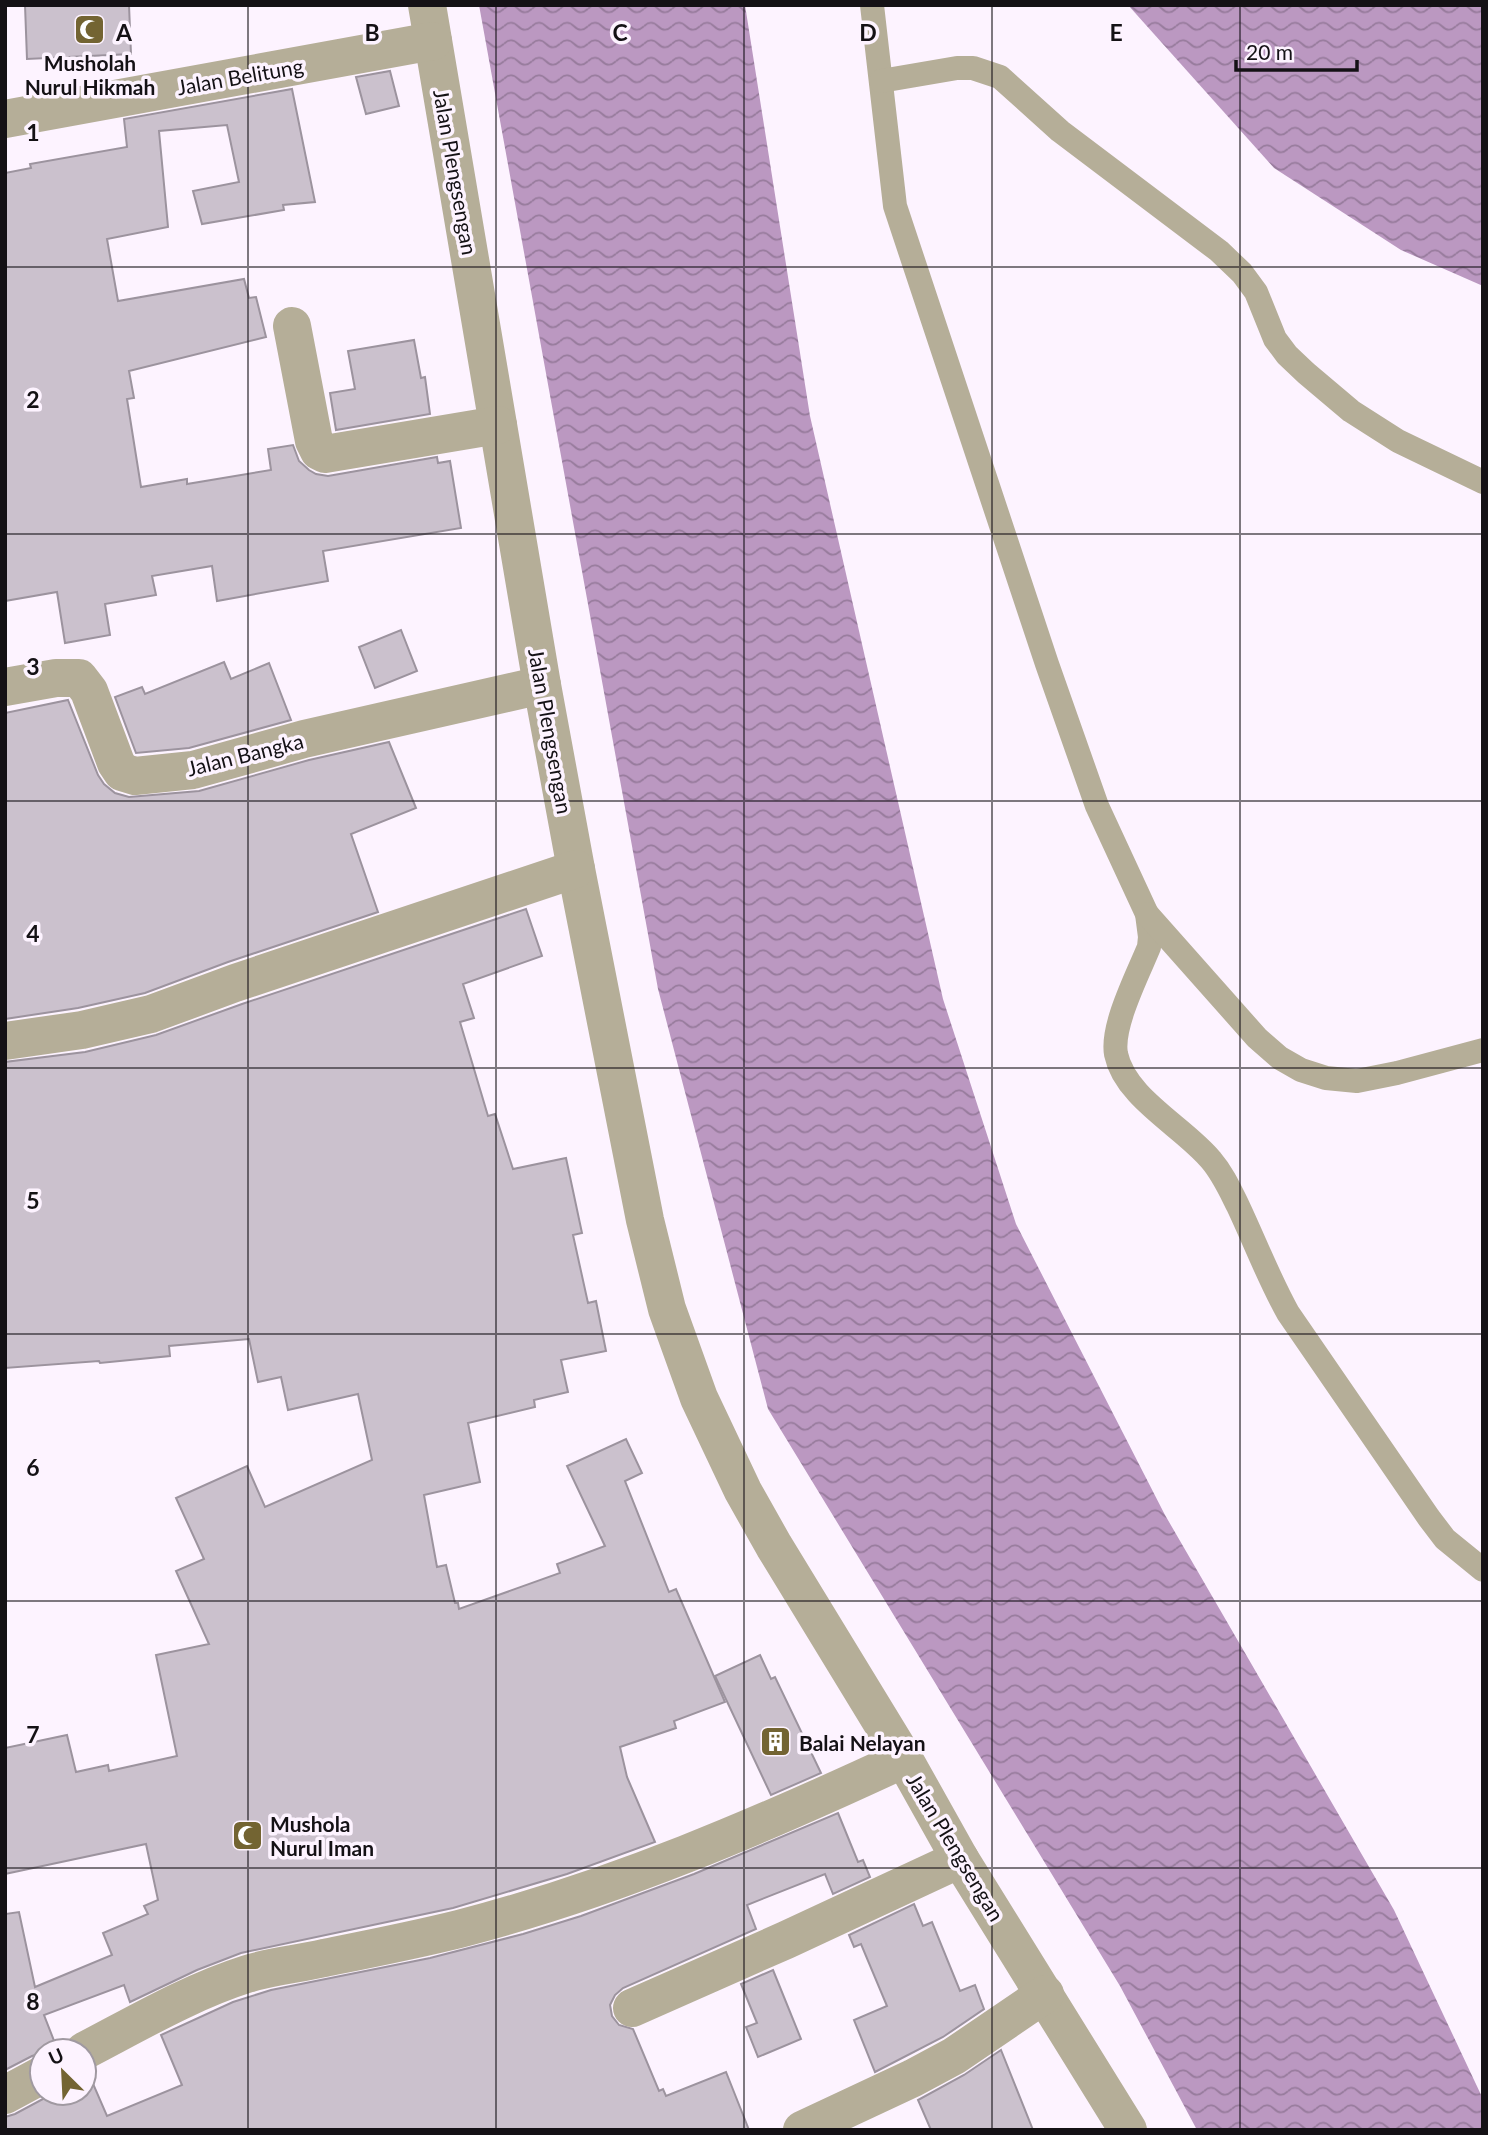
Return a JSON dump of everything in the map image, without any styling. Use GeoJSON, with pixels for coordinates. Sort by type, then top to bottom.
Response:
{"type":"FeatureCollection","features":[{"type":"Feature","properties":{"kind":"street","name":"Jalan Belitung"},"geometry":{"type":"LineString","coordinates":[[5,118],[430,23]]}},
{"type":"Feature","properties":{"kind":"street","name":"Jalan Plengsengan"},"geometry":{"type":"LineString","coordinates":[[430,23],[542,685],[642,1206],[667,1309],[694,1385],[743,1492],[904,1759],[960,1859],[1128,2130]]}},
{"type":"Feature","properties":{"kind":"street"},"geometry":{"type":"LineString","coordinates":[[292,326],[314,441],[319,451],[325,454],[498,425]]}},
{"type":"Feature","properties":{"kind":"street","name":"Jalan Bangka"},"geometry":{"type":"LineString","coordinates":[[5,687],[56,678],[79,678],[89,691],[116,763],[122,772],[135,776],[193,770],[304,738],[542,685]]}},
{"type":"Feature","properties":{"kind":"street"},"geometry":{"type":"LineString","coordinates":[[5,1041],[82,1030],[151,1014],[576,869]]}},
{"type":"Feature","properties":{"kind":"street"},"geometry":{"type":"LineString","coordinates":[[98,2044],[152,2015],[237,1978],[290,1964],[459,1929],[577,1894],[646,1870],[766,1822],[904,1759]]}},
{"type":"Feature","properties":{"kind":"street"},"geometry":{"type":"LineString","coordinates":[[632,2008],[960,1859]]}},
{"type":"Feature","properties":{"kind":"street"},"geometry":{"type":"LineString","coordinates":[[802,2130],[944,2062],[1045,1994]]}},
{"type":"Feature","properties":{"kind":"street"},"geometry":{"type":"LineString","coordinates":[[5,2095],[28,2083]]}},
{"type":"Feature","properties":{"kind":"lane"},"geometry":{"type":"LineString","coordinates":[[872,5],[893,191],[900,222],[1097,806],[1147,914],[1257,1038],[1280,1058],[1301,1070],[1326,1078],[1357,1081],[1483,1050]]}},
{"type":"Feature","properties":{"kind":"lane"},"geometry":{"type":"LineString","coordinates":[[881,81],[957,68],[973,68],[1000,77],[1060,131],[1219,251],[1242,273],[1256,292],[1275,339],[1287,355],[1351,411],[1398,441],[1483,482]]}},
{"type":"Feature","properties":{"kind":"lane"},"geometry":{"type":"LineString","coordinates":[[1147,914],[1149,947],[1118,1023],[1116,1053],[1122,1070],[1141,1096],[1212,1160],[1227,1184],[1288,1313],[1429,1518],[1445,1539],[1483,1570]]}},
{"type":"Feature","properties":{"kind":"water"},"geometry":{"type":"Polygon","coordinates":[[[479,5],[745,5],[810,416],[943,999],[1016,1224],[1165,1515],[1394,1910],[1483,2099],[1483,2130],[1197,2130],[1120,1986],[768,1409],[658,989],[479,5]]]}},
{"type":"Feature","properties":{"kind":"water"},"geometry":{"type":"Polygon","coordinates":[[[1128,5],[1483,5],[1483,286],[1401,250],[1274,168],[1128,5]]]}},
{"type":"Feature","properties":{"kind":"building","name":"Musholah Nurul Hikmah"},"geometry":{"type":"Polygon","coordinates":[[[25,5],[129,5],[131,54],[27,59],[25,5]]]}},
{"type":"Feature","properties":{"kind":"building"},"geometry":{"type":"Polygon","coordinates":[[[390,71],[399,106],[366,114],[356,77],[390,71]]]}},
{"type":"Feature","properties":{"kind":"building"},"geometry":{"type":"Polygon","coordinates":[[[292,89],[315,202],[283,205],[284,210],[202,224],[193,191],[239,182],[227,125],[159,131],[168,227],[107,239],[118,301],[244,279],[249,298],[256,297],[266,337],[129,371],[134,398],[127,399],[141,487],[187,479],[187,484],[271,470],[268,449],[293,445],[299,461],[309,470],[328,476],[437,457],[438,463],[450,461],[461,528],[323,551],[328,581],[217,601],[212,566],[152,576],[156,595],[105,604],[110,635],[65,643],[57,592],[5,601],[5,173],[31,168],[30,164],[127,147],[124,119],[292,89]]]}},
{"type":"Feature","properties":{"kind":"building"},"geometry":{"type":"Polygon","coordinates":[[[414,340],[421,378],[425,377],[430,414],[336,430],[330,393],[355,389],[348,351],[414,340]]]}},
{"type":"Feature","properties":{"kind":"building"},"geometry":{"type":"Polygon","coordinates":[[[401,630],[417,671],[375,688],[359,647],[401,630]]]}},
{"type":"Feature","properties":{"kind":"building"},"geometry":{"type":"Polygon","coordinates":[[[224,662],[231,679],[269,663],[291,720],[189,748],[136,753],[115,697],[142,687],[145,694],[224,662]]]}},
{"type":"Feature","properties":{"kind":"building"},"geometry":{"type":"Polygon","coordinates":[[[68,700],[98,775],[115,793],[129,797],[199,791],[309,760],[389,742],[416,808],[351,834],[378,912],[145,993],[78,1008],[5,1019],[5,713],[68,700]]]}},
{"type":"Feature","properties":{"kind":"building"},"geometry":{"type":"Polygon","coordinates":[[[526,909],[542,956],[463,984],[474,1018],[460,1022],[488,1116],[495,1114],[513,1169],[566,1158],[582,1233],[573,1235],[588,1303],[596,1301],[606,1351],[561,1360],[568,1392],[534,1400],[535,1407],[468,1423],[480,1482],[424,1495],[437,1567],[446,1565],[455,1603],[458,1603],[459,1609],[560,1573],[557,1564],[605,1546],[567,1466],[626,1439],[642,1473],[625,1481],[669,1592],[676,1589],[725,1702],[674,1721],[676,1728],[620,1747],[627,1777],[655,1842],[567,1874],[453,1908],[241,1953],[197,1970],[130,2002],[124,1985],[44,2015],[53,2037],[28,2037],[28,2058],[5,2070],[5,1914],[19,1912],[35,1987],[112,1955],[103,1933],[148,1914],[144,1906],[158,1900],[146,1844],[5,1874],[5,1748],[67,1735],[76,1772],[108,1765],[109,1771],[177,1756],[156,1655],[209,1644],[176,1571],[204,1559],[176,1498],[247,1466],[265,1507],[372,1460],[358,1394],[288,1410],[281,1377],[258,1382],[249,1339],[169,1346],[170,1356],[5,1368],[5,1062],[85,1052],[156,1035],[526,909]]]}},
{"type":"Feature","properties":{"kind":"building","name":"Balai Nelayan"},"geometry":{"type":"Polygon","coordinates":[[[760,1655],[771,1679],[775,1677],[821,1773],[771,1795],[715,1676],[760,1655]]]}},
{"type":"Feature","properties":{"kind":"building"},"geometry":{"type":"Polygon","coordinates":[[[838,1813],[858,1862],[863,1860],[870,1877],[833,1894],[825,1874],[747,1905],[756,1929],[623,1988],[615,1995],[610,2005],[612,2016],[619,2025],[633,2029],[659,2091],[663,2089],[666,2096],[726,2072],[749,2130],[5,2130],[5,2117],[28,2107],[98,2107],[98,2095],[107,2116],[182,2085],[161,2035],[233,2002],[271,1990],[430,1958],[523,1934],[581,1916],[694,1874],[838,1813]]]}},
{"type":"Feature","properties":{"kind":"building"},"geometry":{"type":"Polygon","coordinates":[[[914,1904],[923,1926],[932,1922],[960,1991],[975,1985],[984,2009],[943,2037],[875,2072],[854,2020],[887,2006],[861,1944],[854,1947],[849,1935],[914,1904]]]}},
{"type":"Feature","properties":{"kind":"building"},"geometry":{"type":"Polygon","coordinates":[[[773,1970],[801,2039],[758,2057],[746,2027],[757,2023],[741,1984],[773,1970]]]}},
{"type":"Feature","properties":{"kind":"building"},"geometry":{"type":"Polygon","coordinates":[[[1001,2050],[1033,2130],[931,2130],[918,2100],[964,2075],[1001,2050]]]}},
{"type":"Feature","properties":{"kind":"place","name":"Musholah Nurul Hikmah"},"geometry":{"type":"Point","coordinates":[90,30]}},
{"type":"Feature","properties":{"kind":"place","name":"Balai Nelayan"},"geometry":{"type":"Point","coordinates":[776,1742]}},
{"type":"Feature","properties":{"kind":"place","name":"Mushola Nurul Iman"},"geometry":{"type":"Point","coordinates":[247,1835]}}]}
